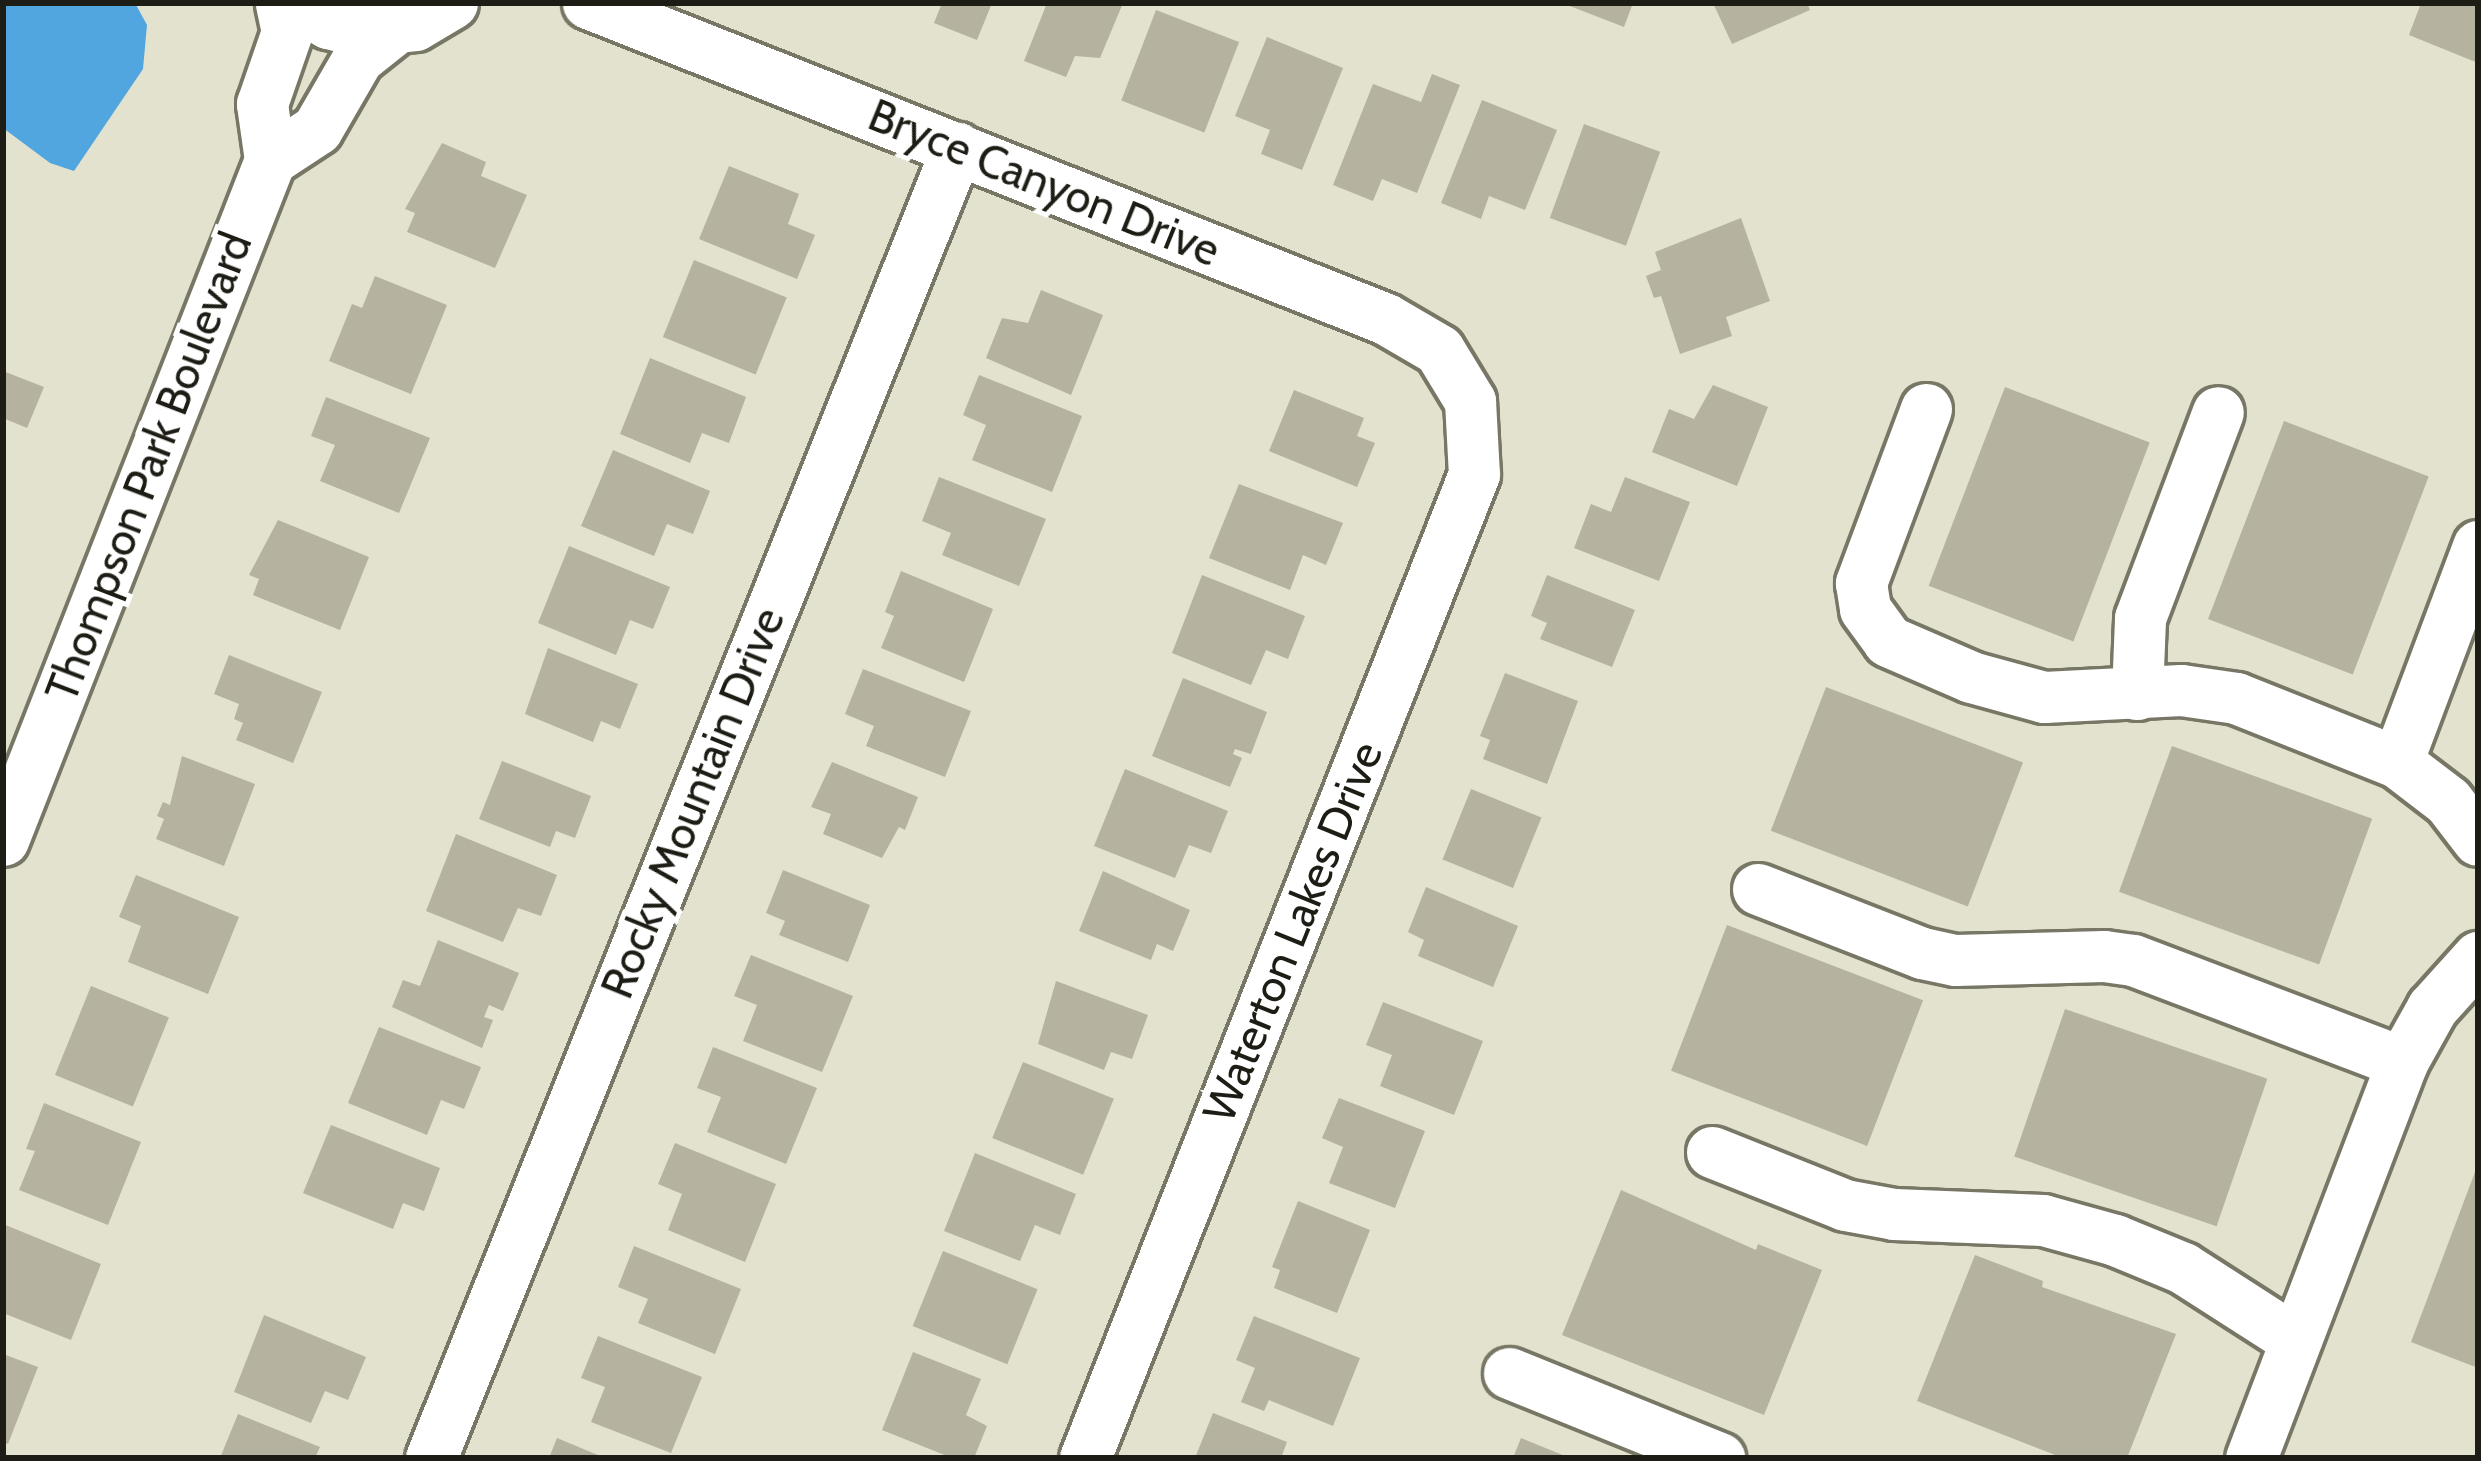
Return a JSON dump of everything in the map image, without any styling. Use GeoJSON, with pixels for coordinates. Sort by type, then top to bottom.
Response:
{"type":"FeatureCollection","features":[{"type":"Feature","properties":{"kind":"street","name":"Thompson Park Boulevard"},"geometry":{"type":"LineString","coordinates":[[3,840],[269,160],[262,104],[287,32],[281,3]]}},
{"type":"Feature","properties":{"kind":"street"},"geometry":{"type":"LineString","coordinates":[[297,3],[328,23],[360,32],[392,31]]}},
{"type":"Feature","properties":{"kind":"street"},"geometry":{"type":"LineString","coordinates":[[269,160],[317,129],[358,58],[392,31],[452,3]]}},
{"type":"Feature","properties":{"kind":"street","name":"Bryce Canyon Drive"},"geometry":{"type":"LineString","coordinates":[[588,3],[1418,333],[1459,376],[1471,400]]}},
{"type":"Feature","properties":{"kind":"street","name":"Rocky Mountain Drive"},"geometry":{"type":"LineString","coordinates":[[431,1458],[957,148]]}},
{"type":"Feature","properties":{"kind":"street","name":"Waterton Lakes Drive"},"geometry":{"type":"LineString","coordinates":[[1085,1458],[1474,474],[1471,400]]}},
{"type":"Feature","properties":{"kind":"street"},"geometry":{"type":"LineString","coordinates":[[1926,409],[1862,583],[1865,609],[1878,632],[1909,653],[2018,692],[2067,698],[2181,690],[2236,698],[2397,762],[2448,801],[2478,840]]}},
{"type":"Feature","properties":{"kind":"street"},"geometry":{"type":"LineString","coordinates":[[2137,694],[2140,618],[2218,412]]}},
{"type":"Feature","properties":{"kind":"street"},"geometry":{"type":"LineString","coordinates":[[2397,762],[2478,547]]}},
{"type":"Feature","properties":{"kind":"street"},"geometry":{"type":"LineString","coordinates":[[1758,889],[1922,953],[1955,960],[2104,956],[2133,960],[2402,1062]]}},
{"type":"Feature","properties":{"kind":"street"},"geometry":{"type":"LineString","coordinates":[[2251,1458],[2402,1062],[2432,1008],[2478,957]]}},
{"type":"Feature","properties":{"kind":"street"},"geometry":{"type":"LineString","coordinates":[[1712,1152],[1845,1204],[1894,1214],[2043,1220],[2115,1240],[2183,1268],[2295,1340]]}},
{"type":"Feature","properties":{"kind":"street"},"geometry":{"type":"LineString","coordinates":[[1509,1373],[1719,1458]]}},
{"type":"Feature","properties":{"kind":"water"},"geometry":{"type":"Polygon","coordinates":[[[3,3],[135,3],[147,25],[143,69],[74,171],[50,163],[3,128],[3,3]]]}},
{"type":"Feature","properties":{"kind":"building"},"geometry":{"type":"Polygon","coordinates":[[[942,3],[992,3],[977,40],[934,23],[942,3]]]}},
{"type":"Feature","properties":{"kind":"building"},"geometry":{"type":"Polygon","coordinates":[[[1047,3],[1123,3],[1100,58],[1075,56],[1066,77],[1024,61],[1047,3]]]}},
{"type":"Feature","properties":{"kind":"building"},"geometry":{"type":"Polygon","coordinates":[[[1562,3],[1633,3],[1624,27],[1562,3]]]}},
{"type":"Feature","properties":{"kind":"building"},"geometry":{"type":"Polygon","coordinates":[[[1713,3],[1807,3],[1810,10],[1732,44],[1713,3]]]}},
{"type":"Feature","properties":{"kind":"building"},"geometry":{"type":"Polygon","coordinates":[[[2421,3],[2478,3],[2478,63],[2409,35],[2421,3]]]}},
{"type":"Feature","properties":{"kind":"building"},"geometry":{"type":"Polygon","coordinates":[[[1156,10],[1239,42],[1204,132],[1121,101],[1156,10]]]}},
{"type":"Feature","properties":{"kind":"building"},"geometry":{"type":"Polygon","coordinates":[[[1267,37],[1343,68],[1302,170],[1261,154],[1270,130],[1235,116],[1267,37]]]}},
{"type":"Feature","properties":{"kind":"building"},"geometry":{"type":"Polygon","coordinates":[[[1432,74],[1460,85],[1417,193],[1382,179],[1373,201],[1333,185],[1373,84],[1421,102],[1432,74]]]}},
{"type":"Feature","properties":{"kind":"building"},"geometry":{"type":"Polygon","coordinates":[[[1482,100],[1557,130],[1525,210],[1489,196],[1481,219],[1441,203],[1482,100]]]}},
{"type":"Feature","properties":{"kind":"building"},"geometry":{"type":"Polygon","coordinates":[[[1584,124],[1660,152],[1626,246],[1550,218],[1584,124]]]}},
{"type":"Feature","properties":{"kind":"building"},"geometry":{"type":"Polygon","coordinates":[[[442,143],[486,162],[481,176],[527,195],[495,268],[407,232],[415,213],[405,209],[442,143]]]}},
{"type":"Feature","properties":{"kind":"building"},"geometry":{"type":"Polygon","coordinates":[[[729,166],[799,194],[788,224],[815,235],[797,279],[699,239],[729,166]]]}},
{"type":"Feature","properties":{"kind":"building"},"geometry":{"type":"Polygon","coordinates":[[[1741,218],[1770,301],[1726,317],[1732,336],[1680,354],[1661,296],[1654,298],[1646,276],[1661,270],[1655,252],[1741,218]]]}},
{"type":"Feature","properties":{"kind":"building"},"geometry":{"type":"Polygon","coordinates":[[[694,260],[787,297],[756,374],[663,337],[694,260]]]}},
{"type":"Feature","properties":{"kind":"building"},"geometry":{"type":"Polygon","coordinates":[[[375,276],[447,305],[411,394],[329,361],[352,304],[362,308],[375,276]]]}},
{"type":"Feature","properties":{"kind":"building"},"geometry":{"type":"Polygon","coordinates":[[[1041,290],[1103,315],[1071,395],[986,358],[1002,318],[1028,323],[1041,290]]]}},
{"type":"Feature","properties":{"kind":"building"},"geometry":{"type":"Polygon","coordinates":[[[650,358],[746,397],[729,443],[702,433],[690,463],[620,434],[650,358]]]}},
{"type":"Feature","properties":{"kind":"building"},"geometry":{"type":"Polygon","coordinates":[[[3,371],[44,387],[27,428],[3,418],[3,371]]]}},
{"type":"Feature","properties":{"kind":"building"},"geometry":{"type":"Polygon","coordinates":[[[979,375],[1082,416],[1052,492],[972,460],[986,425],[963,415],[979,375]]]}},
{"type":"Feature","properties":{"kind":"building"},"geometry":{"type":"Polygon","coordinates":[[[1713,385],[1768,407],[1737,486],[1652,452],[1669,409],[1694,419],[1713,385]]]}},
{"type":"Feature","properties":{"kind":"building"},"geometry":{"type":"Polygon","coordinates":[[[2005,387],[2150,443],[2073,641],[1929,586],[2005,387]]]}},
{"type":"Feature","properties":{"kind":"building"},"geometry":{"type":"Polygon","coordinates":[[[1294,390],[1364,418],[1357,436],[1375,443],[1357,487],[1269,451],[1294,390]]]}},
{"type":"Feature","properties":{"kind":"building"},"geometry":{"type":"Polygon","coordinates":[[[326,397],[430,438],[399,513],[320,481],[335,445],[311,436],[326,397]]]}},
{"type":"Feature","properties":{"kind":"building"},"geometry":{"type":"Polygon","coordinates":[[[2284,421],[2429,477],[2353,674],[2208,619],[2284,421]]]}},
{"type":"Feature","properties":{"kind":"building"},"geometry":{"type":"Polygon","coordinates":[[[613,450],[710,491],[693,534],[667,524],[654,556],[581,526],[613,450]]]}},
{"type":"Feature","properties":{"kind":"building"},"geometry":{"type":"Polygon","coordinates":[[[939,477],[1046,519],[1019,586],[942,555],[951,533],[922,521],[939,477]]]}},
{"type":"Feature","properties":{"kind":"building"},"geometry":{"type":"Polygon","coordinates":[[[1625,477],[1690,502],[1659,581],[1574,548],[1591,504],[1611,512],[1625,477]]]}},
{"type":"Feature","properties":{"kind":"building"},"geometry":{"type":"Polygon","coordinates":[[[1239,484],[1343,523],[1326,565],[1303,555],[1290,590],[1209,558],[1239,484]]]}},
{"type":"Feature","properties":{"kind":"building"},"geometry":{"type":"Polygon","coordinates":[[[278,520],[369,557],[340,630],[253,595],[259,579],[249,575],[278,520]]]}},
{"type":"Feature","properties":{"kind":"building"},"geometry":{"type":"Polygon","coordinates":[[[569,546],[670,587],[653,629],[630,620],[616,655],[538,623],[569,546]]]}},
{"type":"Feature","properties":{"kind":"building"},"geometry":{"type":"Polygon","coordinates":[[[901,571],[993,609],[964,682],[881,648],[894,616],[885,612],[901,571]]]}},
{"type":"Feature","properties":{"kind":"building"},"geometry":{"type":"Polygon","coordinates":[[[1202,575],[1305,616],[1288,659],[1266,650],[1251,685],[1172,653],[1202,575]]]}},
{"type":"Feature","properties":{"kind":"building"},"geometry":{"type":"Polygon","coordinates":[[[1547,575],[1635,610],[1612,667],[1540,639],[1547,623],[1531,616],[1547,575]]]}},
{"type":"Feature","properties":{"kind":"building"},"geometry":{"type":"Polygon","coordinates":[[[548,648],[638,684],[620,729],[601,721],[593,742],[525,714],[548,648]]]}},
{"type":"Feature","properties":{"kind":"building"},"geometry":{"type":"Polygon","coordinates":[[[229,655],[322,692],[293,763],[236,740],[243,723],[234,719],[239,704],[214,694],[229,655]]]}},
{"type":"Feature","properties":{"kind":"building"},"geometry":{"type":"Polygon","coordinates":[[[863,669],[971,711],[945,777],[866,746],[874,726],[845,714],[863,669]]]}},
{"type":"Feature","properties":{"kind":"building"},"geometry":{"type":"Polygon","coordinates":[[[1505,673],[1578,701],[1547,784],[1483,759],[1490,740],[1480,736],[1505,673]]]}},
{"type":"Feature","properties":{"kind":"building"},"geometry":{"type":"Polygon","coordinates":[[[1183,678],[1267,712],[1251,754],[1235,749],[1233,754],[1242,758],[1230,787],[1152,756],[1183,678]]]}},
{"type":"Feature","properties":{"kind":"building"},"geometry":{"type":"Polygon","coordinates":[[[1826,687],[2023,763],[1968,906],[1771,831],[1826,687]]]}},
{"type":"Feature","properties":{"kind":"building"},"geometry":{"type":"Polygon","coordinates":[[[2172,746],[2372,819],[2319,965],[2119,892],[2172,746]]]}},
{"type":"Feature","properties":{"kind":"building"},"geometry":{"type":"Polygon","coordinates":[[[182,756],[255,784],[224,866],[156,839],[164,819],[157,816],[163,802],[170,805],[182,756]]]}},
{"type":"Feature","properties":{"kind":"building"},"geometry":{"type":"Polygon","coordinates":[[[502,761],[591,796],[575,838],[556,831],[550,847],[479,819],[502,761]]]}},
{"type":"Feature","properties":{"kind":"building"},"geometry":{"type":"Polygon","coordinates":[[[832,762],[918,797],[905,830],[899,827],[882,858],[823,834],[831,814],[811,807],[832,762]]]}},
{"type":"Feature","properties":{"kind":"building"},"geometry":{"type":"Polygon","coordinates":[[[1125,769],[1228,811],[1211,853],[1189,845],[1175,878],[1094,846],[1125,769]]]}},
{"type":"Feature","properties":{"kind":"building"},"geometry":{"type":"Polygon","coordinates":[[[1471,789],[1541,817],[1513,888],[1443,859],[1471,789]]]}},
{"type":"Feature","properties":{"kind":"building"},"geometry":{"type":"Polygon","coordinates":[[[456,834],[557,875],[541,916],[518,908],[503,942],[426,911],[456,834]]]}},
{"type":"Feature","properties":{"kind":"building"},"geometry":{"type":"Polygon","coordinates":[[[783,870],[870,905],[848,962],[779,935],[785,921],[766,913],[783,870]]]}},
{"type":"Feature","properties":{"kind":"building"},"geometry":{"type":"Polygon","coordinates":[[[1103,871],[1190,910],[1173,951],[1157,944],[1151,960],[1079,931],[1103,871]]]}},
{"type":"Feature","properties":{"kind":"building"},"geometry":{"type":"Polygon","coordinates":[[[136,875],[239,917],[208,994],[128,962],[141,926],[119,917],[136,875]]]}},
{"type":"Feature","properties":{"kind":"building"},"geometry":{"type":"Polygon","coordinates":[[[1426,887],[1518,926],[1493,987],[1418,956],[1424,940],[1408,932],[1426,887]]]}},
{"type":"Feature","properties":{"kind":"building"},"geometry":{"type":"Polygon","coordinates":[[[1727,925],[1923,1000],[1867,1146],[1671,1071],[1727,925]]]}},
{"type":"Feature","properties":{"kind":"building"},"geometry":{"type":"Polygon","coordinates":[[[438,940],[519,973],[503,1011],[489,1005],[484,1017],[493,1020],[482,1048],[392,1007],[403,980],[420,986],[438,940]]]}},
{"type":"Feature","properties":{"kind":"building"},"geometry":{"type":"Polygon","coordinates":[[[751,955],[853,996],[822,1072],[743,1041],[757,1005],[734,996],[751,955]]]}},
{"type":"Feature","properties":{"kind":"building"},"geometry":{"type":"Polygon","coordinates":[[[1056,981],[1148,1015],[1132,1059],[1111,1052],[1104,1070],[1038,1044],[1056,981]]]}},
{"type":"Feature","properties":{"kind":"building"},"geometry":{"type":"Polygon","coordinates":[[[91,986],[169,1017],[133,1106],[55,1075],[91,986]]]}},
{"type":"Feature","properties":{"kind":"building"},"geometry":{"type":"Polygon","coordinates":[[[1383,1002],[1483,1041],[1454,1115],[1380,1086],[1392,1055],[1366,1045],[1383,1002]]]}},
{"type":"Feature","properties":{"kind":"building"},"geometry":{"type":"Polygon","coordinates":[[[2065,1009],[2267,1079],[2217,1226],[2014,1157],[2065,1009]]]}},
{"type":"Feature","properties":{"kind":"building"},"geometry":{"type":"Polygon","coordinates":[[[379,1027],[481,1067],[464,1109],[441,1100],[427,1135],[348,1103],[379,1027]]]}},
{"type":"Feature","properties":{"kind":"building"},"geometry":{"type":"Polygon","coordinates":[[[713,1047],[817,1088],[786,1164],[707,1132],[721,1097],[697,1088],[713,1047]]]}},
{"type":"Feature","properties":{"kind":"building"},"geometry":{"type":"Polygon","coordinates":[[[1023,1062],[1114,1099],[1083,1175],[992,1138],[1023,1062]]]}},
{"type":"Feature","properties":{"kind":"building"},"geometry":{"type":"Polygon","coordinates":[[[1339,1098],[1425,1131],[1395,1208],[1329,1183],[1343,1147],[1322,1138],[1339,1098]]]}},
{"type":"Feature","properties":{"kind":"building"},"geometry":{"type":"Polygon","coordinates":[[[44,1103],[141,1142],[108,1225],[19,1190],[35,1151],[26,1149],[44,1103]]]}},
{"type":"Feature","properties":{"kind":"building"},"geometry":{"type":"Polygon","coordinates":[[[331,1125],[440,1168],[424,1211],[403,1203],[393,1229],[303,1193],[331,1125]]]}},
{"type":"Feature","properties":{"kind":"building"},"geometry":{"type":"Polygon","coordinates":[[[675,1143],[776,1184],[745,1262],[668,1230],[682,1194],[658,1184],[675,1143]]]}},
{"type":"Feature","properties":{"kind":"building"},"geometry":{"type":"Polygon","coordinates":[[[975,1153],[1076,1194],[1060,1235],[1035,1225],[1020,1261],[944,1231],[975,1153]]]}},
{"type":"Feature","properties":{"kind":"building"},"geometry":{"type":"Polygon","coordinates":[[[2478,1164],[2478,1368],[2411,1342],[2478,1164]]]}},
{"type":"Feature","properties":{"kind":"building"},"geometry":{"type":"Polygon","coordinates":[[[1621,1190],[1756,1250],[1758,1244],[1822,1270],[1764,1415],[1562,1335],[1621,1190]]]}},
{"type":"Feature","properties":{"kind":"building"},"geometry":{"type":"Polygon","coordinates":[[[1298,1201],[1370,1230],[1337,1313],[1274,1288],[1280,1270],[1272,1267],[1298,1201]]]}},
{"type":"Feature","properties":{"kind":"building"},"geometry":{"type":"Polygon","coordinates":[[[3,1224],[101,1264],[71,1340],[3,1313],[3,1224]]]}},
{"type":"Feature","properties":{"kind":"building"},"geometry":{"type":"Polygon","coordinates":[[[634,1246],[741,1289],[715,1354],[638,1323],[648,1299],[618,1287],[634,1246]]]}},
{"type":"Feature","properties":{"kind":"building"},"geometry":{"type":"Polygon","coordinates":[[[943,1251],[1038,1289],[1007,1364],[913,1326],[943,1251]]]}},
{"type":"Feature","properties":{"kind":"building"},"geometry":{"type":"Polygon","coordinates":[[[1975,1255],[2043,1281],[2042,1287],[2176,1334],[2127,1458],[2063,1458],[1917,1401],[1975,1255]]]}},
{"type":"Feature","properties":{"kind":"building"},"geometry":{"type":"Polygon","coordinates":[[[264,1315],[366,1357],[348,1400],[325,1391],[311,1423],[234,1392],[264,1315]]]}},
{"type":"Feature","properties":{"kind":"building"},"geometry":{"type":"Polygon","coordinates":[[[1254,1316],[1360,1358],[1333,1426],[1269,1400],[1264,1411],[1241,1402],[1255,1368],[1236,1360],[1254,1316]]]}},
{"type":"Feature","properties":{"kind":"building"},"geometry":{"type":"Polygon","coordinates":[[[598,1336],[702,1377],[671,1453],[591,1422],[605,1387],[581,1378],[598,1336]]]}},
{"type":"Feature","properties":{"kind":"building"},"geometry":{"type":"Polygon","coordinates":[[[913,1352],[981,1379],[966,1415],[987,1426],[974,1458],[952,1458],[882,1430],[913,1352]]]}},
{"type":"Feature","properties":{"kind":"building"},"geometry":{"type":"Polygon","coordinates":[[[3,1354],[38,1367],[8,1444],[3,1442],[3,1354]]]}},
{"type":"Feature","properties":{"kind":"building"},"geometry":{"type":"Polygon","coordinates":[[[1213,1413],[1287,1442],[1281,1458],[1195,1458],[1213,1413]]]}},
{"type":"Feature","properties":{"kind":"building"},"geometry":{"type":"Polygon","coordinates":[[[238,1414],[320,1447],[315,1458],[220,1458],[238,1414]]]}},
{"type":"Feature","properties":{"kind":"building"},"geometry":{"type":"Polygon","coordinates":[[[557,1438],[605,1458],[549,1458],[557,1438]]]}},
{"type":"Feature","properties":{"kind":"building"},"geometry":{"type":"Polygon","coordinates":[[[1521,1438],[1570,1458],[1513,1458],[1521,1438]]]}}]}
